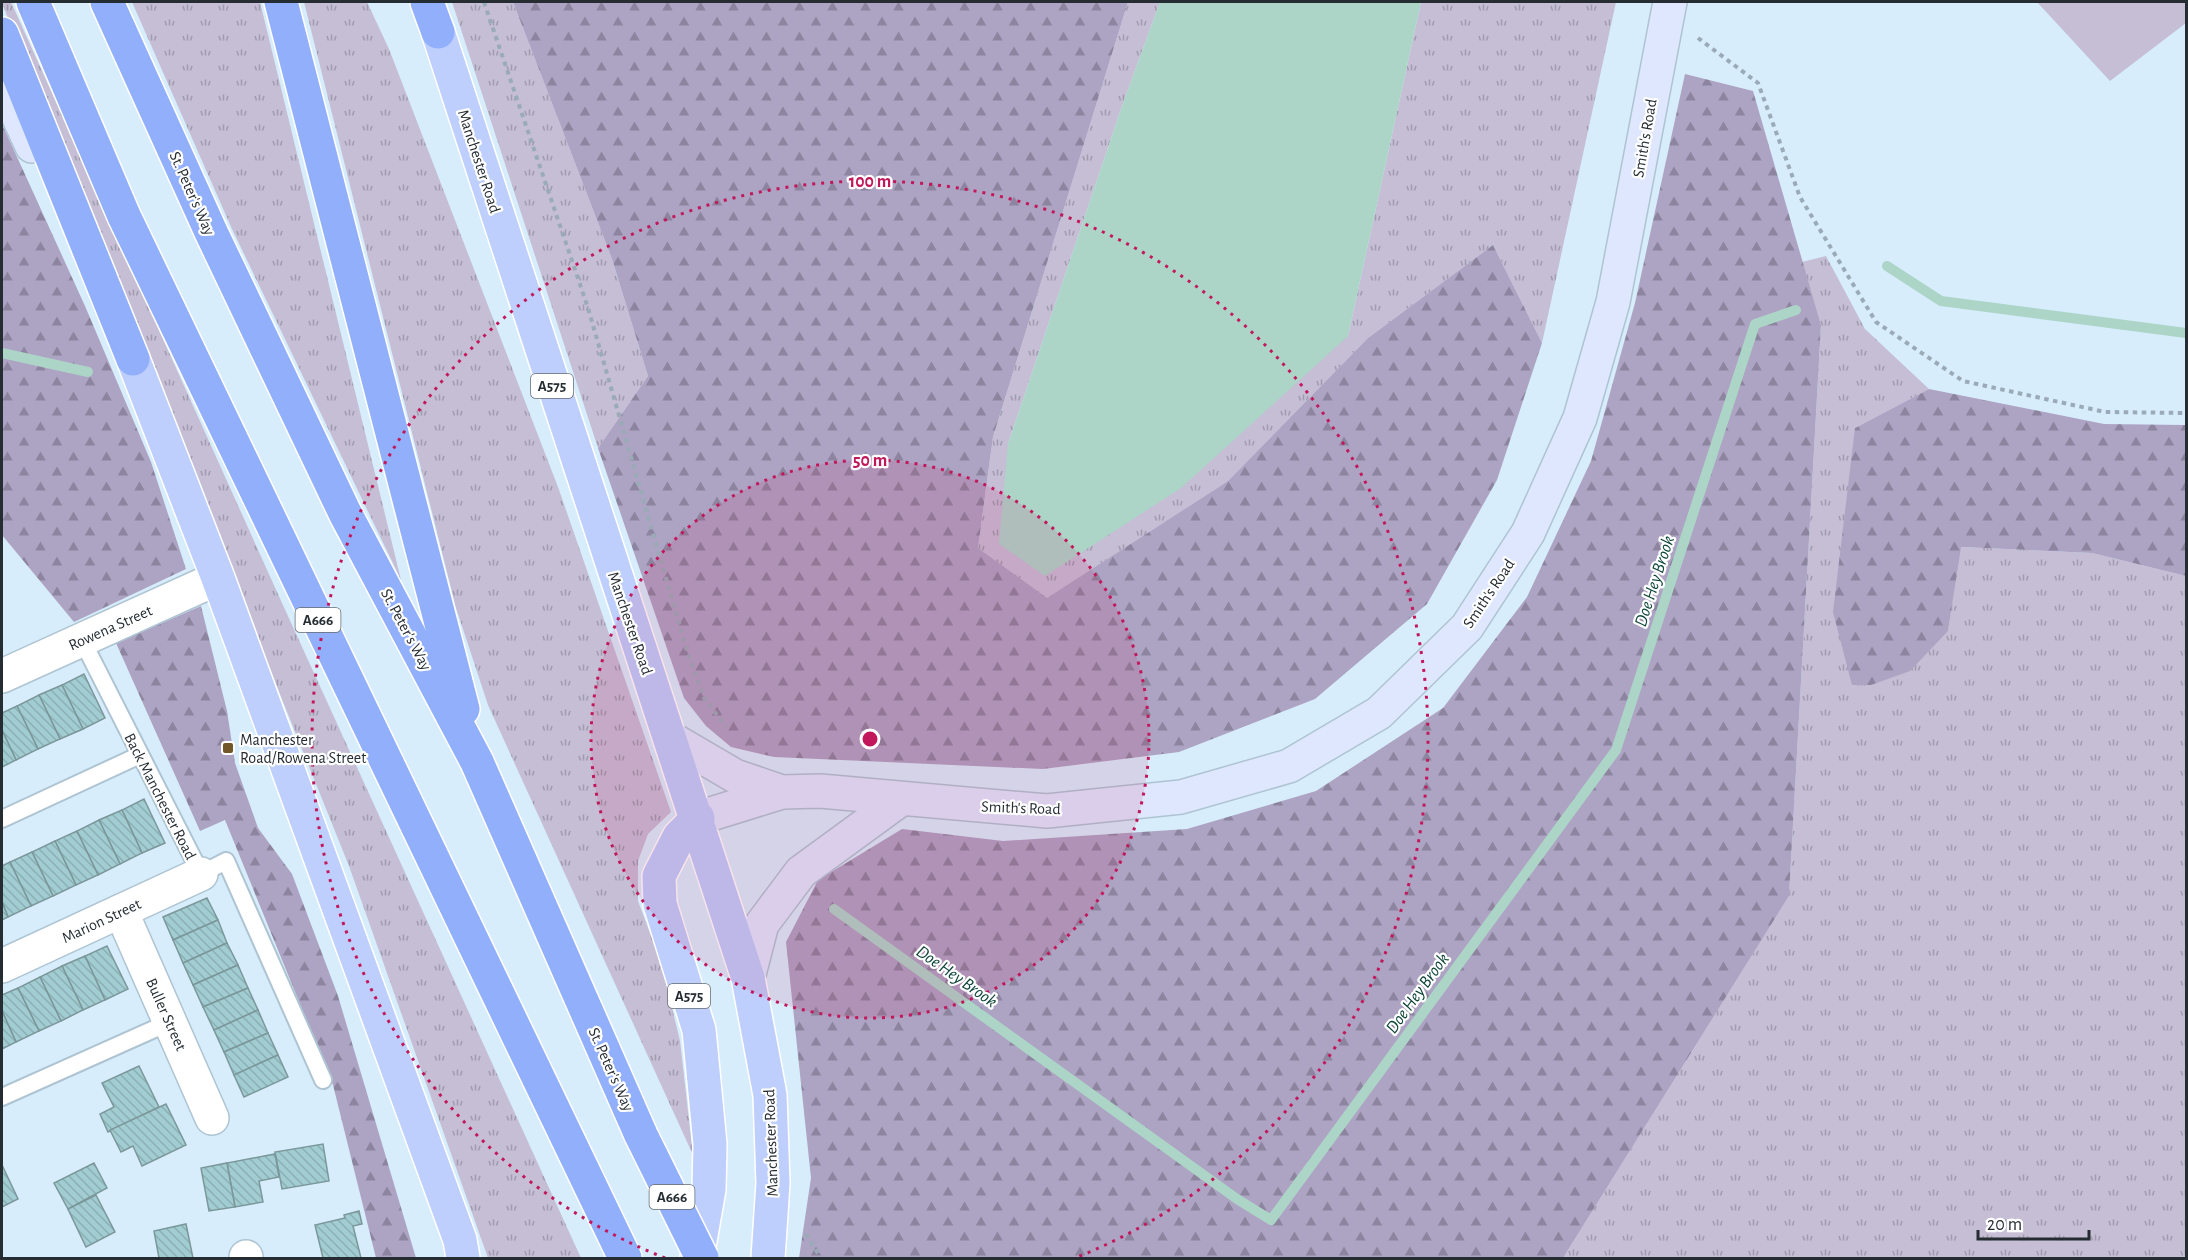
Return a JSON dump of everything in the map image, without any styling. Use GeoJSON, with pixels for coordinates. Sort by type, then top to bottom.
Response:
{"type":"FeatureCollection","features":[{"type":"Feature","properties":{"kind":"highway","name":"A666"},"geometry":{"type":"LineString","coordinates":[[33,2],[124,216],[619,1246]]}},
{"type":"Feature","properties":{"kind":"highway","name":"St. Peter's Way"},"geometry":{"type":"LineString","coordinates":[[107,2],[211,232],[345,513],[477,762],[641,1135],[702,1258]]}},
{"type":"Feature","properties":{"kind":"highway"},"geometry":{"type":"LineString","coordinates":[[281,2],[477,762]]}},
{"type":"Feature","properties":{"kind":"highway"},"geometry":{"type":"LineString","coordinates":[[425,2],[438,32]]}},
{"type":"Feature","properties":{"kind":"highway"},"geometry":{"type":"LineString","coordinates":[[2,34],[133,359]]}},
{"type":"Feature","properties":{"kind":"main road","name":"Manchester Road"},"geometry":{"type":"LineString","coordinates":[[438,32],[594,513],[698,818],[748,978],[770,1095],[773,1183],[768,1258]]}},
{"type":"Feature","properties":{"kind":"main road"},"geometry":{"type":"LineString","coordinates":[[133,359],[218,578],[394,1057],[460,1240],[463,1258]]}},
{"type":"Feature","properties":{"kind":"main road","name":"A575"},"geometry":{"type":"LineString","coordinates":[[697,1258],[710,1189],[710,1144],[699,1030],[660,904],[659,876],[678,837],[698,818]]}},
{"type":"Feature","properties":{"kind":"street","name":"Smith's Road"},"geometry":{"type":"LineString","coordinates":[[698,818],[782,792],[820,791],[1047,811],[1181,797],[1289,766],[1379,713],[1467,627],[1528,533],[1580,418],[1613,302],[1668,8]]}},
{"type":"Feature","properties":{"kind":"street"},"geometry":{"type":"LineString","coordinates":[[2,81],[133,359]]}},
{"type":"Feature","properties":{"kind":"street","name":"Rowena Street"},"geometry":{"type":"LineString","coordinates":[[2,676],[218,578]]}},
{"type":"Feature","properties":{"kind":"street","name":"Smith's Road"},"geometry":{"type":"LineString","coordinates":[[670,738],[735,776],[782,792]]}},
{"type":"Feature","properties":{"kind":"street"},"geometry":{"type":"LineString","coordinates":[[748,978],[762,924],[801,872],[901,799]]}},
{"type":"Feature","properties":{"kind":"street","name":"Marion Street"},"geometry":{"type":"LineString","coordinates":[[2,966],[201,874]]}},
{"type":"Feature","properties":{"kind":"street","name":"Buller Street"},"geometry":{"type":"LineString","coordinates":[[121,911],[212,1118]]}},
{"type":"Feature","properties":{"kind":"lane","name":"Back Manchester Road"},"geometry":{"type":"LineString","coordinates":[[82,640],[201,874],[226,861],[323,1080]]}},
{"type":"Feature","properties":{"kind":"lane"},"geometry":{"type":"LineString","coordinates":[[2,819],[140,754]]}},
{"type":"Feature","properties":{"kind":"lane"},"geometry":{"type":"LineString","coordinates":[[2,1097],[170,1022]]}},
{"type":"Feature","properties":{"kind":"path"},"geometry":{"type":"LineString","coordinates":[[483,2],[588,308],[687,651],[705,698],[728,730]]}},
{"type":"Feature","properties":{"kind":"path"},"geometry":{"type":"LineString","coordinates":[[1668,8],[1758,83],[1800,197],[1876,322],[1963,381],[2104,412],[2187,413]]}},
{"type":"Feature","properties":{"kind":"green space"},"geometry":{"type":"Polygon","coordinates":[[[11,2],[581,1258],[488,1258],[349,866],[2,3],[11,2]]]}},
{"type":"Feature","properties":{"kind":"green space"},"geometry":{"type":"Polygon","coordinates":[[[132,2],[260,2],[401,580],[232,229],[132,2]]]}},
{"type":"Feature","properties":{"kind":"green space"},"geometry":{"type":"Polygon","coordinates":[[[304,2],[367,2],[389,49],[558,487],[671,812],[648,834],[638,861],[638,901],[661,962],[680,1041],[693,1155],[488,705],[456,608],[304,2]]]}},
{"type":"Feature","properties":{"kind":"green space"},"geometry":{"type":"Polygon","coordinates":[[[452,2],[513,2],[612,259],[648,376],[598,448],[452,2]]]}},
{"type":"Feature","properties":{"kind":"green space"},"geometry":{"type":"Polygon","coordinates":[[[513,2],[1128,2],[993,437],[978,548],[1047,598],[1228,481],[1368,338],[1493,245],[1542,343],[1497,480],[1427,604],[1315,699],[1179,752],[1043,769],[774,757],[731,747],[706,726],[684,698],[598,448],[648,376],[612,259],[513,2]]]}},
{"type":"Feature","properties":{"kind":"green space"},"geometry":{"type":"Polygon","coordinates":[[[1128,2],[1160,2],[1121,109],[1008,444],[1348,336],[1421,2],[1616,2],[1542,343],[1493,245],[1368,338],[1228,481],[1046,599],[978,548],[993,437],[1128,2]]]}},
{"type":"Feature","properties":{"kind":"green space"},"geometry":{"type":"Polygon","coordinates":[[[2037,2],[2186,2],[2186,23],[2110,81],[2037,2]]]}},
{"type":"Feature","properties":{"kind":"green space"},"geometry":{"type":"Polygon","coordinates":[[[1685,74],[1753,91],[1821,325],[1789,896],[1563,1258],[799,1258],[811,1178],[786,942],[818,880],[902,829],[1003,841],[1187,829],[1316,791],[1443,708],[1527,597],[1591,461],[1635,303],[1685,74]]]}},
{"type":"Feature","properties":{"kind":"green space"},"geometry":{"type":"Polygon","coordinates":[[[2,124],[85,306],[151,462],[186,569],[74,622],[2,535],[2,124]]]}},
{"type":"Feature","properties":{"kind":"green space"},"geometry":{"type":"Polygon","coordinates":[[[1826,256],[1865,329],[1929,389],[1855,428],[1948,631],[1960,547],[2092,553],[2186,576],[2186,1258],[1563,1258],[1789,896],[1821,325],[1802,262],[1826,256]]]}},
{"type":"Feature","properties":{"kind":"green space"},"geometry":{"type":"Polygon","coordinates":[[[1929,389],[2104,424],[2186,425],[2186,576],[2092,553],[1961,547],[1948,631],[1910,671],[1871,685],[1852,685],[1833,612],[1855,428],[1929,389]]]}},
{"type":"Feature","properties":{"kind":"green space"},"geometry":{"type":"Polygon","coordinates":[[[201,606],[227,711],[235,763],[258,828],[292,874],[338,996],[416,1258],[376,1258],[333,1085],[225,820],[200,831],[116,643],[201,606]]]}},
{"type":"Feature","properties":{"kind":"shaded area"},"geometry":{"type":"Polygon","coordinates":[[[1160,2],[1421,2],[1348,336],[1181,488],[1045,576],[999,544],[1008,444],[1121,109],[1160,2]]]}},
{"type":"Feature","properties":{"kind":"building"},"geometry":{"type":"Polygon","coordinates":[[[84,674],[105,718],[83,729],[62,685],[84,674]]]}},
{"type":"Feature","properties":{"kind":"building"},"geometry":{"type":"Polygon","coordinates":[[[62,685],[83,729],[60,739],[39,695],[62,685]]]}},
{"type":"Feature","properties":{"kind":"building"},"geometry":{"type":"Polygon","coordinates":[[[39,695],[60,739],[38,749],[17,706],[39,695]]]}},
{"type":"Feature","properties":{"kind":"building"},"geometry":{"type":"Polygon","coordinates":[[[17,706],[38,749],[16,760],[2,730],[2,713],[17,706]]]}},
{"type":"Feature","properties":{"kind":"building"},"geometry":{"type":"Polygon","coordinates":[[[2,730],[16,760],[2,767],[2,730]]]}},
{"type":"Feature","properties":{"kind":"building"},"geometry":{"type":"Polygon","coordinates":[[[144,799],[165,843],[142,853],[122,810],[144,799]]]}},
{"type":"Feature","properties":{"kind":"building"},"geometry":{"type":"Polygon","coordinates":[[[122,810],[142,853],[120,864],[99,820],[122,810]]]}},
{"type":"Feature","properties":{"kind":"building"},"geometry":{"type":"Polygon","coordinates":[[[99,820],[120,864],[98,875],[77,831],[99,820]]]}},
{"type":"Feature","properties":{"kind":"building"},"geometry":{"type":"Polygon","coordinates":[[[77,831],[98,875],[76,885],[55,841],[77,831]]]}},
{"type":"Feature","properties":{"kind":"building"},"geometry":{"type":"Polygon","coordinates":[[[55,841],[76,885],[53,896],[32,852],[55,841]]]}},
{"type":"Feature","properties":{"kind":"building"},"geometry":{"type":"Polygon","coordinates":[[[32,852],[53,896],[31,906],[10,862],[32,852]]]}},
{"type":"Feature","properties":{"kind":"building"},"geometry":{"type":"Polygon","coordinates":[[[10,862],[31,906],[8,917],[2,902],[2,866],[10,862]]]}},
{"type":"Feature","properties":{"kind":"building"},"geometry":{"type":"Polygon","coordinates":[[[207,898],[218,920],[173,940],[163,917],[207,898]]]}},
{"type":"Feature","properties":{"kind":"building"},"geometry":{"type":"Polygon","coordinates":[[[2,902],[8,917],[2,920],[2,902]]]}},
{"type":"Feature","properties":{"kind":"building"},"geometry":{"type":"Polygon","coordinates":[[[218,920],[227,943],[183,963],[173,940],[218,920]]]}},
{"type":"Feature","properties":{"kind":"building"},"geometry":{"type":"Polygon","coordinates":[[[227,943],[238,965],[193,985],[183,963],[227,943]]]}},
{"type":"Feature","properties":{"kind":"building"},"geometry":{"type":"Polygon","coordinates":[[[107,946],[128,989],[105,1000],[85,956],[107,946]]]}},
{"type":"Feature","properties":{"kind":"building"},"geometry":{"type":"Polygon","coordinates":[[[85,956],[105,1000],[83,1010],[62,966],[85,956]]]}},
{"type":"Feature","properties":{"kind":"building"},"geometry":{"type":"Polygon","coordinates":[[[238,965],[248,988],[203,1007],[193,985],[238,965]]]}},
{"type":"Feature","properties":{"kind":"building"},"geometry":{"type":"Polygon","coordinates":[[[62,966],[83,1010],[61,1021],[40,977],[62,966]]]}},
{"type":"Feature","properties":{"kind":"building"},"geometry":{"type":"Polygon","coordinates":[[[40,977],[61,1021],[39,1031],[18,988],[40,977]]]}},
{"type":"Feature","properties":{"kind":"building"},"geometry":{"type":"Polygon","coordinates":[[[18,988],[39,1031],[16,1042],[2,1011],[2,995],[18,988]]]}},
{"type":"Feature","properties":{"kind":"building"},"geometry":{"type":"Polygon","coordinates":[[[248,988],[258,1010],[214,1030],[203,1007],[248,988]]]}},
{"type":"Feature","properties":{"kind":"building"},"geometry":{"type":"Polygon","coordinates":[[[258,1010],[268,1033],[224,1052],[214,1030],[258,1010]]]}},
{"type":"Feature","properties":{"kind":"building"},"geometry":{"type":"Polygon","coordinates":[[[2,1011],[16,1042],[2,1049],[2,1011]]]}},
{"type":"Feature","properties":{"kind":"building"},"geometry":{"type":"Polygon","coordinates":[[[268,1033],[278,1055],[234,1075],[224,1052],[268,1033]]]}},
{"type":"Feature","properties":{"kind":"building"},"geometry":{"type":"Polygon","coordinates":[[[278,1055],[288,1077],[244,1097],[234,1075],[278,1055]]]}},
{"type":"Feature","properties":{"kind":"building"},"geometry":{"type":"Polygon","coordinates":[[[139,1066],[159,1107],[108,1132],[100,1114],[114,1107],[102,1083],[139,1066]]]}},
{"type":"Feature","properties":{"kind":"building"},"geometry":{"type":"Polygon","coordinates":[[[166,1104],[186,1145],[142,1166],[133,1146],[121,1152],[110,1130],[166,1104]]]}},
{"type":"Feature","properties":{"kind":"building"},"geometry":{"type":"Polygon","coordinates":[[[323,1144],[329,1181],[282,1189],[275,1152],[323,1144]]]}},
{"type":"Feature","properties":{"kind":"building"},"geometry":{"type":"Polygon","coordinates":[[[275,1154],[279,1177],[259,1181],[263,1202],[235,1207],[227,1163],[275,1154]]]}},
{"type":"Feature","properties":{"kind":"building"},"geometry":{"type":"Polygon","coordinates":[[[94,1163],[107,1188],[68,1209],[54,1183],[94,1163]]]}},
{"type":"Feature","properties":{"kind":"building"},"geometry":{"type":"Polygon","coordinates":[[[227,1163],[235,1207],[209,1211],[201,1168],[227,1163]]]}},
{"type":"Feature","properties":{"kind":"building"},"geometry":{"type":"Polygon","coordinates":[[[2,1165],[18,1199],[2,1207],[2,1165]]]}},
{"type":"Feature","properties":{"kind":"building"},"geometry":{"type":"Polygon","coordinates":[[[96,1195],[115,1232],[86,1247],[68,1209],[96,1195]]]}},
{"type":"Feature","properties":{"kind":"building"},"geometry":{"type":"Polygon","coordinates":[[[359,1211],[362,1224],[353,1226],[361,1258],[323,1258],[315,1225],[345,1218],[344,1215],[359,1211]]]}},
{"type":"Feature","properties":{"kind":"building"},"geometry":{"type":"Polygon","coordinates":[[[186,1224],[193,1258],[159,1258],[154,1231],[186,1224]]]}},
{"type":"Feature","properties":{"kind":"waterway"},"geometry":{"type":"LineString","coordinates":[[1887,266],[1941,301],[2186,333]]}},
{"type":"Feature","properties":{"kind":"waterway","name":"Doe Hey Brook"},"geometry":{"type":"LineString","coordinates":[[834,909],[1237,1199],[1271,1220],[1616,750],[1755,324],[1796,310]]}},
{"type":"Feature","properties":{"kind":"waterway","name":"Doe Hey Brook"},"geometry":{"type":"LineString","coordinates":[[2,353],[88,372]]}},
{"type":"Feature","properties":{"kind":"place","name":"Manchester Road/Rowena Street"},"geometry":{"type":"Point","coordinates":[228,748]}}]}
